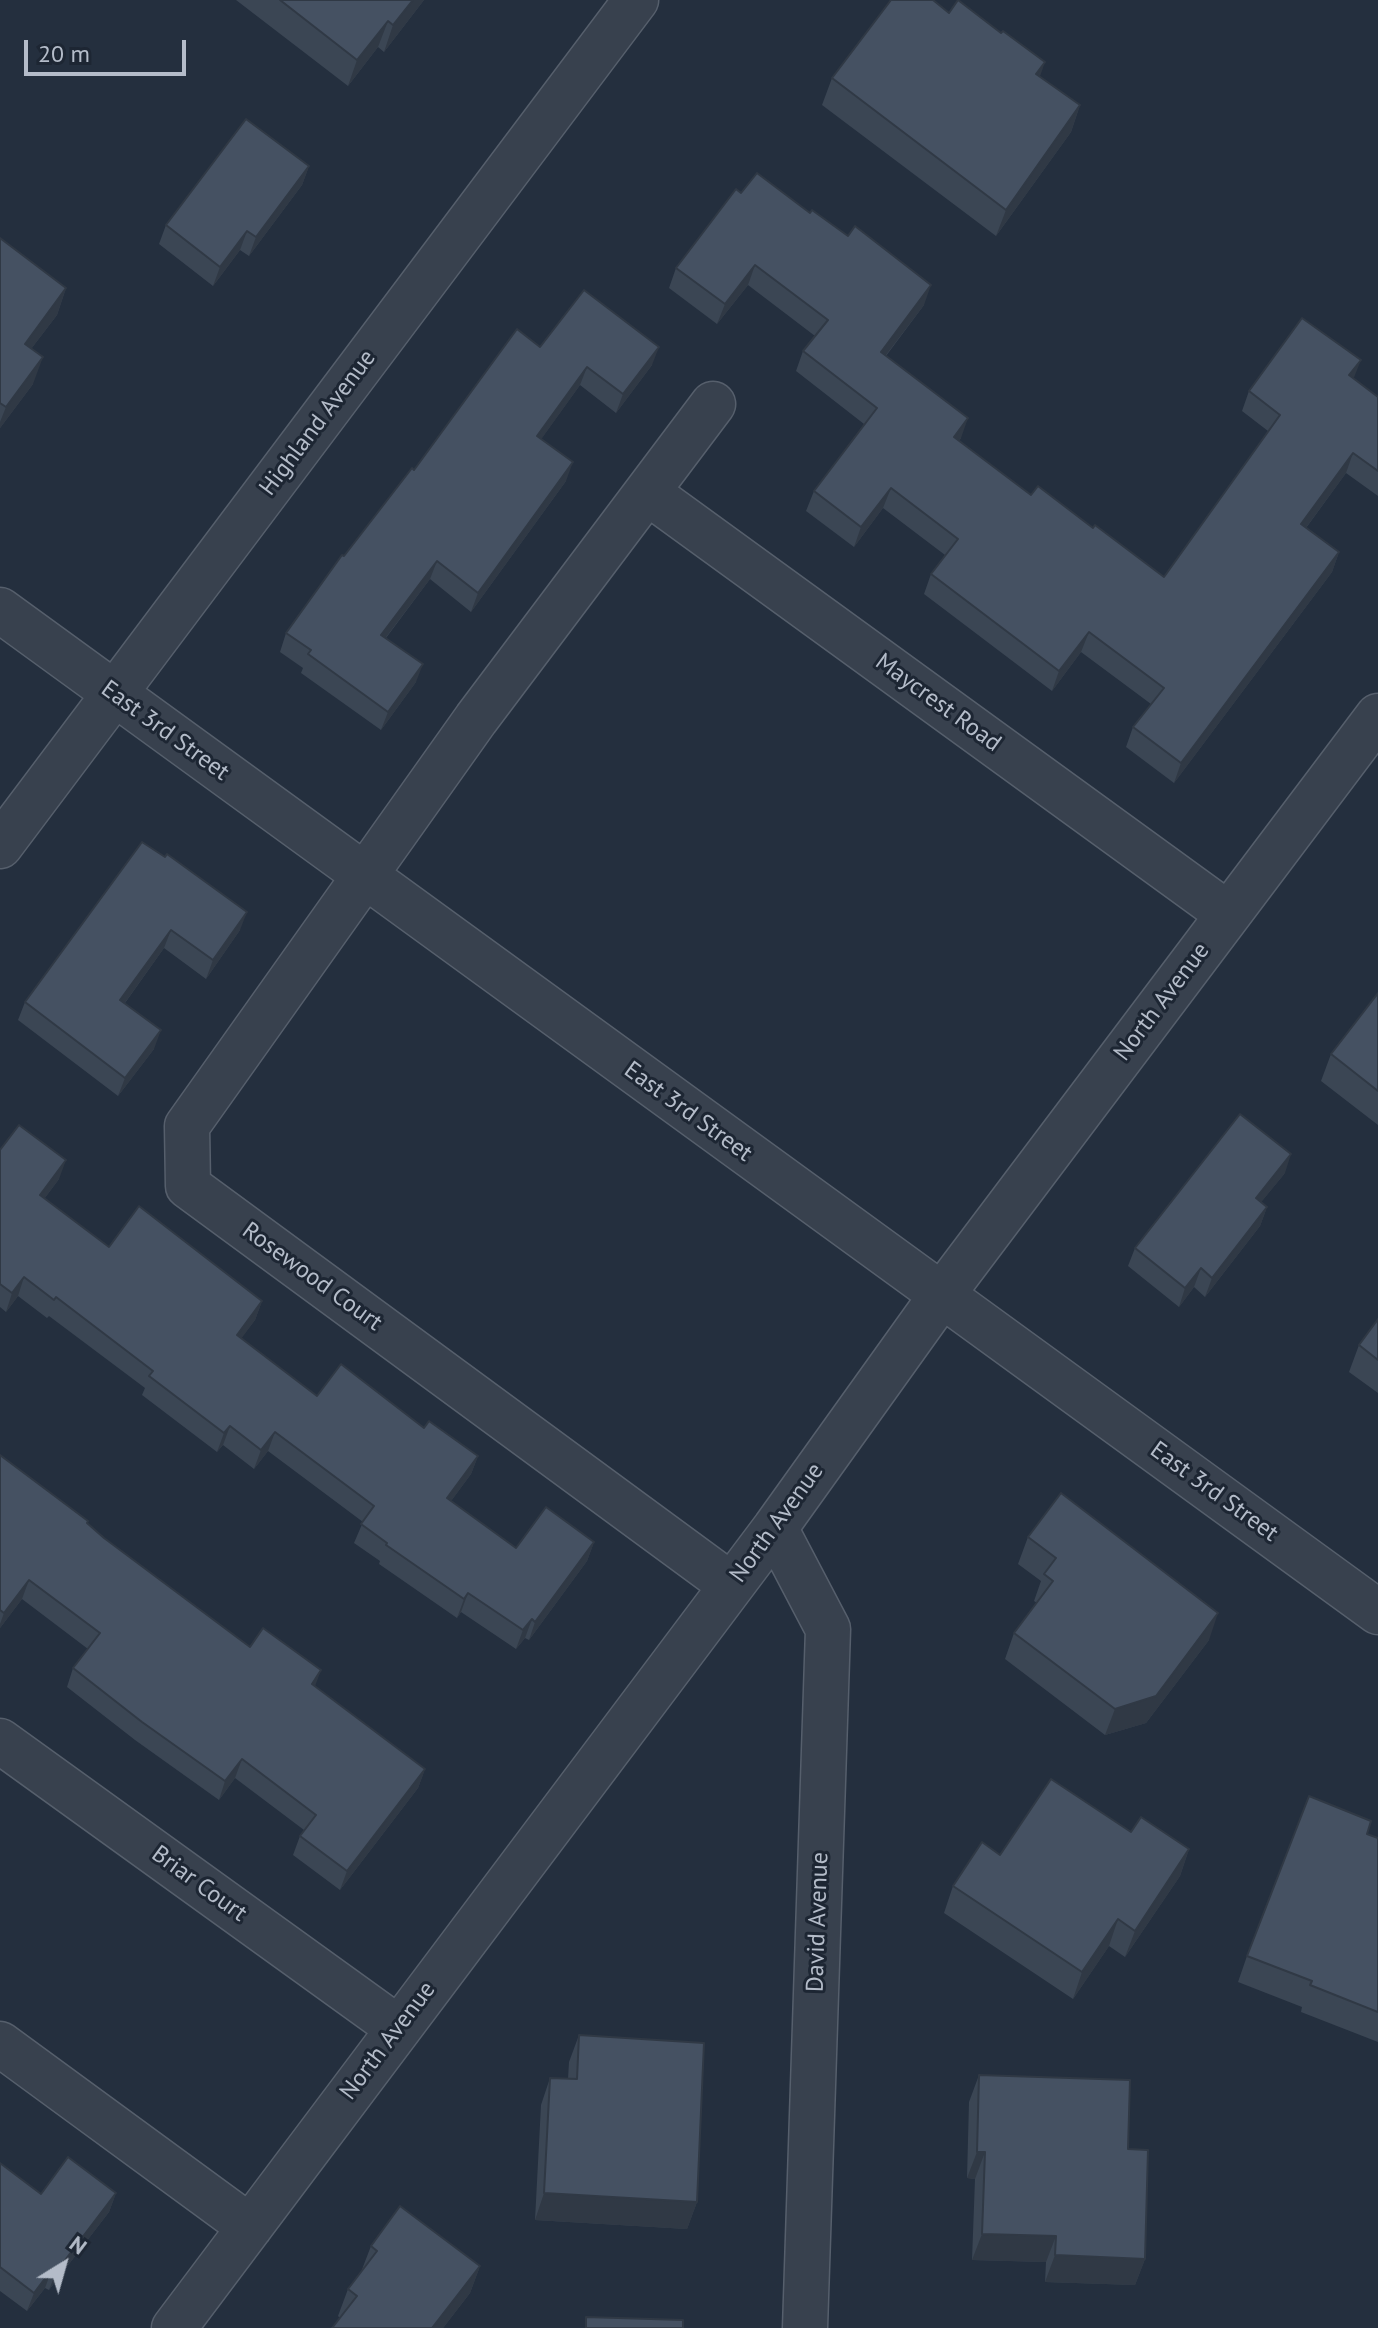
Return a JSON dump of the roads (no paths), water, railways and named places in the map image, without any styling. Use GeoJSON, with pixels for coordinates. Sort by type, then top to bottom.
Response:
{"type":"FeatureCollection","features":[{"type":"Feature","properties":{"kind":"street","name":"Highland Avenue"},"geometry":{"type":"LineString","coordinates":[[0,846],[636,0]]}},
{"type":"Feature","properties":{"kind":"street"},"geometry":{"type":"LineString","coordinates":[[363,876],[476,719],[713,404]]}},
{"type":"Feature","properties":{"kind":"street","name":"Maycrest Road"},"geometry":{"type":"LineString","coordinates":[[647,492],[1228,914]]}},
{"type":"Feature","properties":{"kind":"street","name":"East 3rd Street"},"geometry":{"type":"LineString","coordinates":[[0,610],[1378,1612]]}},
{"type":"Feature","properties":{"kind":"street","name":"North Avenue"},"geometry":{"type":"LineString","coordinates":[[174,2328],[775,1528],[941,1296],[1378,716]]}},
{"type":"Feature","properties":{"kind":"street","name":"Rosewood Court"},"geometry":{"type":"LineString","coordinates":[[363,876],[187,1126],[188,1186],[731,1585]]}},
{"type":"Feature","properties":{"kind":"street","name":"David Avenue"},"geometry":{"type":"LineString","coordinates":[[775,1528],[828,1629],[805,2328]]}},
{"type":"Feature","properties":{"kind":"street","name":"Briar Court"},"geometry":{"type":"LineString","coordinates":[[0,1741],[398,2028]]}},
{"type":"Feature","properties":{"kind":"street"},"geometry":{"type":"LineString","coordinates":[[0,2044],[250,2227]]}}]}
